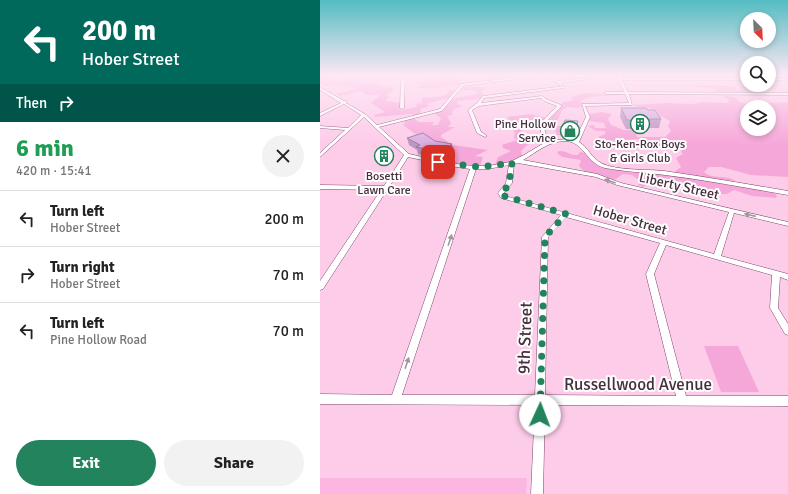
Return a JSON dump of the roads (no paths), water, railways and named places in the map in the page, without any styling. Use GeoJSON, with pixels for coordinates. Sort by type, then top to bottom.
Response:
{"type":"FeatureCollection","features":[{"type":"Feature","properties":{"kind":"street"},"geometry":{"type":"LineString","coordinates":[[339,99],[378,126],[407,155],[438,162],[493,167],[515,162],[546,142],[564,140],[577,141],[583,145],[594,162],[606,166],[664,173],[788,193]]}},
{"type":"Feature","properties":{"kind":"street"},"geometry":{"type":"LineString","coordinates":[[402,99],[402,108]]}},
{"type":"Feature","properties":{"kind":"street"},"geometry":{"type":"LineString","coordinates":[[378,126],[441,110],[450,99]]}},
{"type":"Feature","properties":{"kind":"street"},"geometry":{"type":"LineString","coordinates":[[482,99],[479,104],[470,110],[479,133],[485,136]]}},
{"type":"Feature","properties":{"kind":"street"},"geometry":{"type":"LineString","coordinates":[[476,105],[525,99]]}},
{"type":"Feature","properties":{"kind":"street"},"geometry":{"type":"LineString","coordinates":[[544,99],[560,106],[542,125],[546,142]]}},
{"type":"Feature","properties":{"kind":"street"},"geometry":{"type":"LineString","coordinates":[[577,141],[588,117],[583,105],[631,104],[629,99]]}},
{"type":"Feature","properties":{"kind":"street"},"geometry":{"type":"LineString","coordinates":[[320,115],[344,102]]}},
{"type":"Feature","properties":{"kind":"street"},"geometry":{"type":"LineString","coordinates":[[320,156],[364,115]]}},
{"type":"Feature","properties":{"kind":"street"},"geometry":{"type":"LineString","coordinates":[[320,127],[348,130]]}},
{"type":"Feature","properties":{"kind":"street"},"geometry":{"type":"LineString","coordinates":[[320,286],[407,155]]}},
{"type":"Feature","properties":{"kind":"street","name":"Liberty Street"},"geometry":{"type":"LineString","coordinates":[[515,162],[597,176],[620,184],[788,224]]}},
{"type":"Feature","properties":{"kind":"street","name":"Hober Street"},"geometry":{"type":"LineString","coordinates":[[515,162],[509,184],[501,195],[788,277]]}},
{"type":"Feature","properties":{"kind":"street"},"geometry":{"type":"LineString","coordinates":[[395,400],[474,166]]}},
{"type":"Feature","properties":{"kind":"street"},"geometry":{"type":"LineString","coordinates":[[320,187],[386,188]]}},
{"type":"Feature","properties":{"kind":"street"},"geometry":{"type":"LineString","coordinates":[[717,257],[732,211]]}},
{"type":"Feature","properties":{"kind":"street","name":"9th Street"},"geometry":{"type":"LineString","coordinates":[[537,494],[545,237],[566,214]]}},
{"type":"Feature","properties":{"kind":"street"},"geometry":{"type":"LineString","coordinates":[[664,242],[650,274],[682,400]]}},
{"type":"Feature","properties":{"kind":"street"},"geometry":{"type":"LineString","coordinates":[[776,274],[774,308],[788,332]]}},
{"type":"Feature","properties":{"kind":"street","name":"Russellwood Avenue"},"geometry":{"type":"LineString","coordinates":[[320,399],[788,401]]}},
{"type":"Feature","properties":{"kind":"place","name":"Sto-Ken-Rox Boys & Girls Club"},"geometry":{"type":"Point","coordinates":[640,124]}},
{"type":"Feature","properties":{"kind":"place","name":"Pine Hollow Service"},"geometry":{"type":"Point","coordinates":[570,131]}},
{"type":"Feature","properties":{"kind":"place","name":"Bosetti Lawn Care"},"geometry":{"type":"Point","coordinates":[384,156]}}]}
